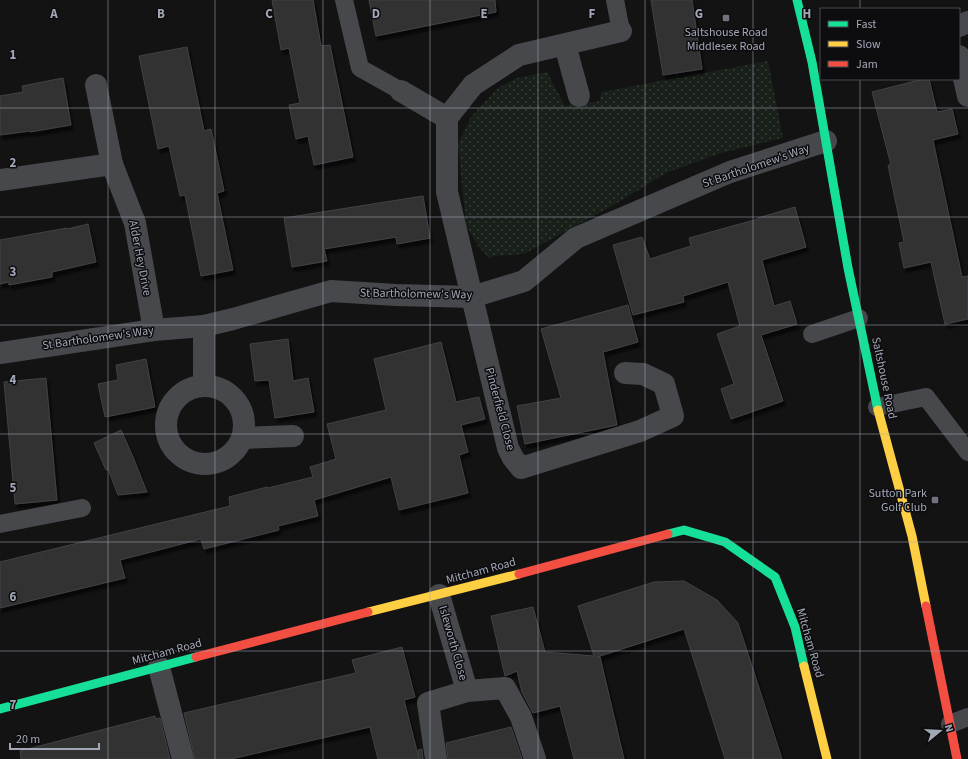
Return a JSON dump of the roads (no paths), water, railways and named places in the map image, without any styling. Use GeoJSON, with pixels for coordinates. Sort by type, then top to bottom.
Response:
{"type":"FeatureCollection","features":[{"type":"Feature","properties":{"kind":"street","name":"Saltshouse Road"},"geometry":{"type":"LineString","coordinates":[[797,0],[816,61],[826,141],[848,268],[877,407],[912,536],[956,759]]}},
{"type":"Feature","properties":{"kind":"street"},"geometry":{"type":"LineString","coordinates":[[401,91],[447,118],[473,85],[519,55],[621,31]]}},
{"type":"Feature","properties":{"kind":"street"},"geometry":{"type":"LineString","coordinates":[[565,44],[580,96]]}},
{"type":"Feature","properties":{"kind":"street"},"geometry":{"type":"LineString","coordinates":[[960,60],[968,96]]}},
{"type":"Feature","properties":{"kind":"street","name":"Alder Hey Drive"},"geometry":{"type":"LineString","coordinates":[[96,85],[112,164],[135,223],[154,330]]}},
{"type":"Feature","properties":{"kind":"street","name":"Pinderfield Close"},"geometry":{"type":"LineString","coordinates":[[447,118],[447,192],[508,448],[513,458],[521,468],[640,431],[673,416],[664,384],[643,374],[625,374]]}},
{"type":"Feature","properties":{"kind":"street","name":"St Bartholomew's Way"},"geometry":{"type":"LineString","coordinates":[[0,353],[154,330],[204,326],[233,320],[331,291],[396,295],[472,297],[524,281],[576,238],[730,172],[826,141]]}},
{"type":"Feature","properties":{"kind":"street"},"geometry":{"type":"LineString","coordinates":[[0,180],[112,164]]}},
{"type":"Feature","properties":{"kind":"street"},"geometry":{"type":"LineString","coordinates":[[204,326],[204,385]]}},
{"type":"Feature","properties":{"kind":"street"},"geometry":{"type":"LineString","coordinates":[[204,385],[217,387],[228,393],[237,402],[243,413],[243,438],[236,449],[227,458],[216,463],[204,464],[191,462],[180,455],[171,444],[166,431],[166,418],[171,405],[179,395],[191,388],[204,385]]}},
{"type":"Feature","properties":{"kind":"street"},"geometry":{"type":"LineString","coordinates":[[243,438],[293,436]]}},
{"type":"Feature","properties":{"kind":"street","name":"Mitcham Road"},"geometry":{"type":"LineString","coordinates":[[0,709],[330,621],[439,595],[684,530],[725,542],[775,577],[795,627],[827,759]]}},
{"type":"Feature","properties":{"kind":"street","name":"Isleworth Close"},"geometry":{"type":"LineString","coordinates":[[439,595],[467,691]]}},
{"type":"Feature","properties":{"kind":"street"},"geometry":{"type":"LineString","coordinates":[[159,667],[183,759]]}},
{"type":"Feature","properties":{"kind":"street","name":"Isleworth Close"},"geometry":{"type":"LineString","coordinates":[[436,759],[428,703],[467,691],[505,688],[521,717],[535,759]]}},
{"type":"Feature","properties":{"kind":"lane"},"geometry":{"type":"LineString","coordinates":[[344,0],[360,68],[401,91]]}},
{"type":"Feature","properties":{"kind":"lane"},"geometry":{"type":"LineString","coordinates":[[615,0],[621,31]]}},
{"type":"Feature","properties":{"kind":"lane"},"geometry":{"type":"LineString","coordinates":[[812,334],[859,318]]}},
{"type":"Feature","properties":{"kind":"lane"},"geometry":{"type":"LineString","coordinates":[[877,407],[926,397],[968,452]]}},
{"type":"Feature","properties":{"kind":"lane"},"geometry":{"type":"LineString","coordinates":[[952,431],[968,439]]}},
{"type":"Feature","properties":{"kind":"lane"},"geometry":{"type":"LineString","coordinates":[[0,524],[82,508]]}},
{"type":"Feature","properties":{"kind":"lane"},"geometry":{"type":"LineString","coordinates":[[950,724],[968,717]]}},
{"type":"Feature","properties":{"kind":"place","name":"Saltshouse Road Middlesex Road"},"geometry":{"type":"Point","coordinates":[726,18]}},
{"type":"Feature","properties":{"kind":"place","name":"Sutton Park Golf Club"},"geometry":{"type":"Point","coordinates":[935,500]}}]}
